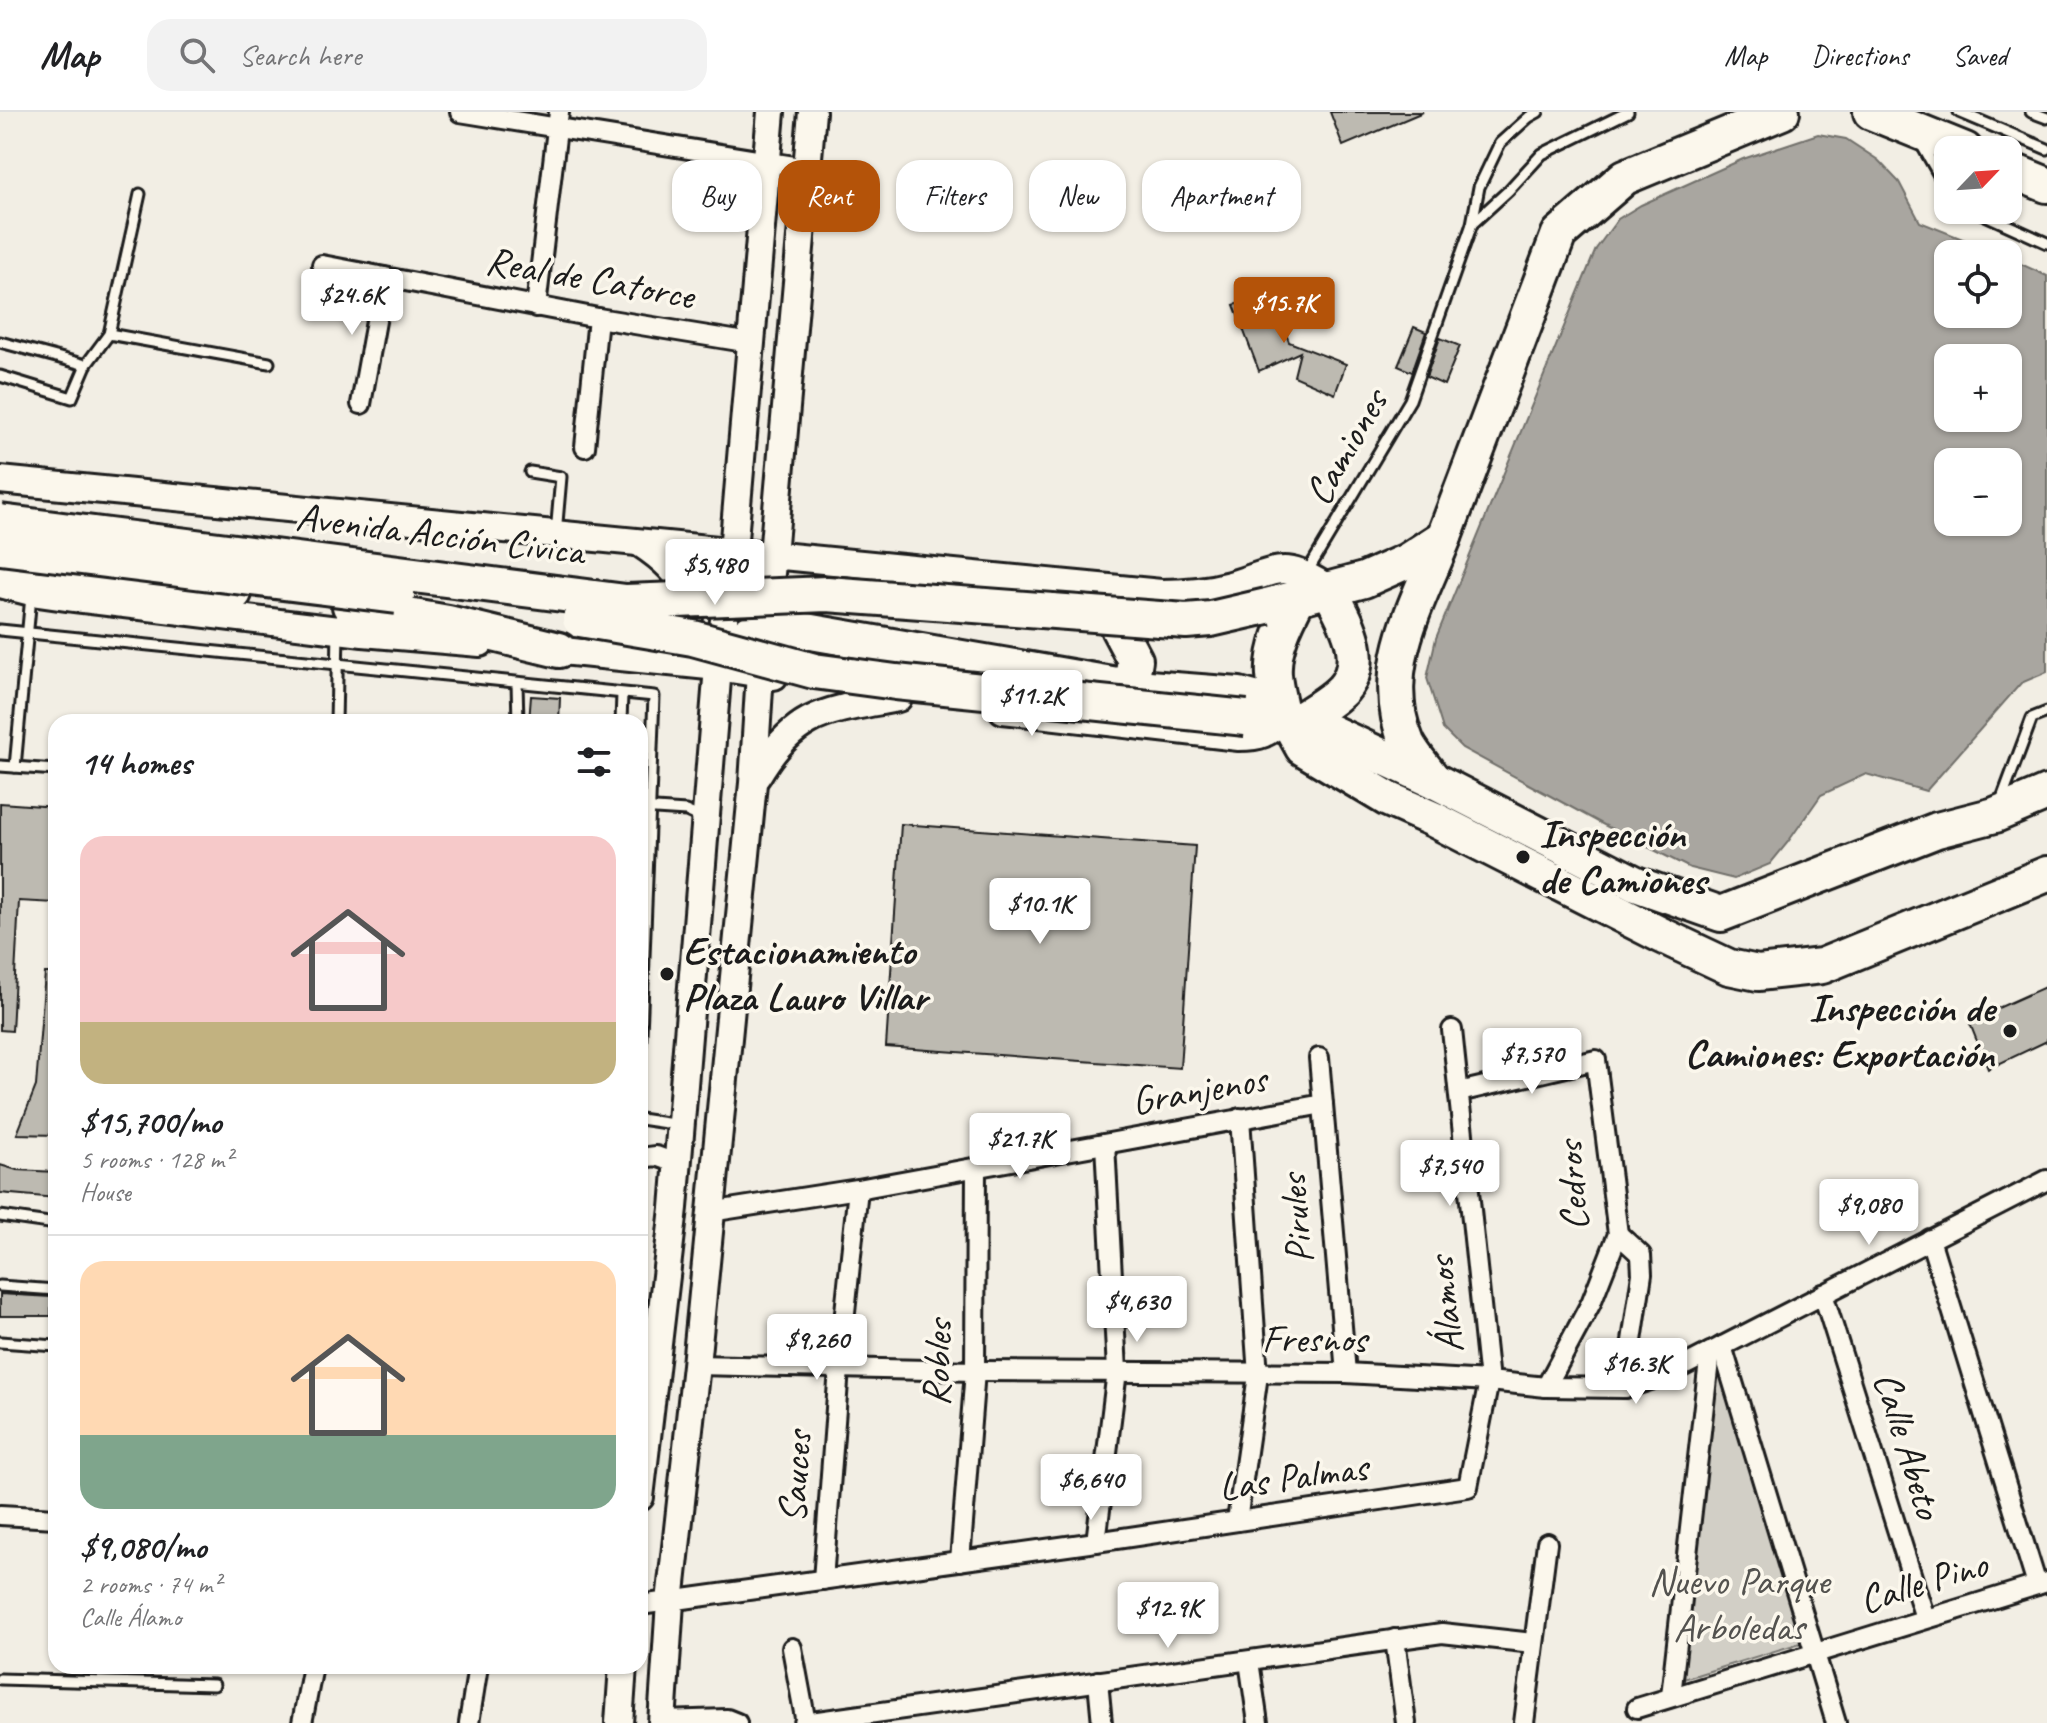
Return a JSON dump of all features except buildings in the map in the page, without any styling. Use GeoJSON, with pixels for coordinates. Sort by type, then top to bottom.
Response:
{"type":"FeatureCollection","features":[{"type":"Feature","properties":{"kind":"highway"},"geometry":{"type":"LineString","coordinates":[[1433,780],[1408,745],[1394,695],[1396,667],[1406,629],[1559,234],[1625,177],[1782,112]]}},
{"type":"Feature","properties":{"kind":"highway"},"geometry":{"type":"LineString","coordinates":[[1871,112],[1934,136]]}},
{"type":"Feature","properties":{"kind":"highway"},"geometry":{"type":"LineString","coordinates":[[2022,175],[2047,185]]}},
{"type":"Feature","properties":{"kind":"highway","name":"Avenida Acción Civica"},"geometry":{"type":"LineString","coordinates":[[0,522],[626,602],[827,594],[1186,621],[1211,619],[1298,597]]}},
{"type":"Feature","properties":{"kind":"highway"},"geometry":{"type":"LineString","coordinates":[[767,611],[1202,633],[1242,629],[1298,597],[1364,580],[1407,561],[1444,537]]}},
{"type":"Feature","properties":{"kind":"highway","name":"Avenida Acción Civica"},"geometry":{"type":"LineString","coordinates":[[0,547],[620,624],[693,638],[841,675],[1246,718],[1290,719]]}},
{"type":"Feature","properties":{"kind":"highway"},"geometry":{"type":"LineString","coordinates":[[733,551],[767,611],[1123,686],[1239,695],[1261,701],[1290,719],[1433,780],[1636,884],[1721,914]]}},
{"type":"Feature","properties":{"kind":"highway"},"geometry":{"type":"LineString","coordinates":[[0,566],[378,609],[559,650]]}},
{"type":"Feature","properties":{"kind":"highway"},"geometry":{"type":"LineString","coordinates":[[1290,719],[1343,689],[1355,659],[1349,631],[1298,597]]}},
{"type":"Feature","properties":{"kind":"highway"},"geometry":{"type":"LineString","coordinates":[[1298,597],[1274,658],[1274,677],[1303,748],[1388,799],[1729,967],[1758,973],[1822,966],[2047,874]]}},
{"type":"Feature","properties":{"kind":"highway"},"geometry":{"type":"LineString","coordinates":[[718,667],[767,611]]}},
{"type":"Feature","properties":{"kind":"highway"},"geometry":{"type":"LineString","coordinates":[[1118,628],[1135,660],[1132,678],[1123,686]]}},
{"type":"Feature","properties":{"kind":"highway"},"geometry":{"type":"LineString","coordinates":[[1661,935],[1680,933],[1937,830],[1995,815],[2047,793]]}},
{"type":"Feature","properties":{"kind":"main road"},"geometry":{"type":"LineString","coordinates":[[648,1427],[678,1164],[718,667],[733,551],[771,112]]}},
{"type":"Feature","properties":{"kind":"main road"},"geometry":{"type":"LineString","coordinates":[[808,160],[812,112]]}},
{"type":"Feature","properties":{"kind":"main road"},"geometry":{"type":"LineString","coordinates":[[662,1722],[670,1602],[753,783],[760,673],[801,232]]}},
{"type":"Feature","properties":{"kind":"main road","name":"Avenida Acción Civica"},"geometry":{"type":"LineString","coordinates":[[0,480],[1161,593],[1230,585],[1275,569],[1298,597]]}},
{"type":"Feature","properties":{"kind":"main road"},"geometry":{"type":"LineString","coordinates":[[636,659],[657,652],[675,640],[687,622],[690,604],[687,588],[676,571],[638,542]]}},
{"type":"Feature","properties":{"kind":"main road"},"geometry":{"type":"LineString","coordinates":[[0,584],[31,592],[339,628],[718,667],[898,698],[1239,737],[1258,737],[1290,719]]}},
{"type":"Feature","properties":{"kind":"main road"},"geometry":{"type":"LineString","coordinates":[[753,783],[773,749],[800,725],[834,710],[898,698]]}},
{"type":"Feature","properties":{"kind":"main road"},"geometry":{"type":"LineString","coordinates":[[681,1125],[718,1130]]}},
{"type":"Feature","properties":{"kind":"main road"},"geometry":{"type":"LineString","coordinates":[[619,1723],[622,1674]]}},
{"type":"Feature","properties":{"kind":"street"},"geometry":{"type":"LineString","coordinates":[[460,112],[558,120],[778,163]]}},
{"type":"Feature","properties":{"kind":"street"},"geometry":{"type":"LineString","coordinates":[[536,307],[558,120]]}},
{"type":"Feature","properties":{"kind":"street","name":"Real de Catorce"},"geometry":{"type":"LineString","coordinates":[[322,265],[536,307],[751,343]]}},
{"type":"Feature","properties":{"kind":"street"},"geometry":{"type":"LineString","coordinates":[[361,404],[384,277]]}},
{"type":"Feature","properties":{"kind":"street"},"geometry":{"type":"LineString","coordinates":[[585,447],[598,318]]}},
{"type":"Feature","properties":{"kind":"street","name":"Álamos"},"geometry":{"type":"LineString","coordinates":[[1452,1030],[1489,1381]]}},
{"type":"Feature","properties":{"kind":"street","name":"Pirules"},"geometry":{"type":"LineString","coordinates":[[1319,1058],[1346,1373]]}},
{"type":"Feature","properties":{"kind":"street","name":"Cedros"},"geometry":{"type":"LineString","coordinates":[[1459,1092],[1596,1060],[1618,1234],[1591,1303],[1546,1387]]}},
{"type":"Feature","properties":{"kind":"street","name":"Granjenos"},"geometry":{"type":"LineString","coordinates":[[710,1212],[858,1189],[1323,1104]]}},
{"type":"Feature","properties":{"kind":"street"},"geometry":{"type":"LineString","coordinates":[[1237,1521],[1258,1375],[1240,1118]]}},
{"type":"Feature","properties":{"kind":"street"},"geometry":{"type":"LineString","coordinates":[[1096,1542],[1117,1371],[1105,1144]]}},
{"type":"Feature","properties":{"kind":"street"},"geometry":{"type":"LineString","coordinates":[[648,1157],[656,1156],[678,1164]]}},
{"type":"Feature","properties":{"kind":"street","name":"Robles"},"geometry":{"type":"LineString","coordinates":[[960,1561],[975,1371],[976,1167]]}},
{"type":"Feature","properties":{"kind":"street","name":"Fresnos"},"geometry":{"type":"LineString","coordinates":[[696,1365],[1258,1375],[1346,1373],[1546,1387],[1625,1388],[1666,1375],[2047,1180]]}},
{"type":"Feature","properties":{"kind":"street","name":"Sauces"},"geometry":{"type":"LineString","coordinates":[[823,1580],[839,1369],[858,1189]]}},
{"type":"Feature","properties":{"kind":"street"},"geometry":{"type":"LineString","coordinates":[[1618,1234],[1641,1255],[1642,1274],[1625,1388]]}},
{"type":"Feature","properties":{"kind":"street"},"geometry":{"type":"LineString","coordinates":[[1930,1239],[2042,1583]]}},
{"type":"Feature","properties":{"kind":"street","name":"Calle Abeto"},"geometry":{"type":"LineString","coordinates":[[1823,1294],[1925,1618]]}},
{"type":"Feature","properties":{"kind":"street"},"geometry":{"type":"LineString","coordinates":[[1716,1349],[1836,1723]]}},
{"type":"Feature","properties":{"kind":"street"},"geometry":{"type":"LineString","coordinates":[[1671,1696],[1716,1349]]}},
{"type":"Feature","properties":{"kind":"street","name":"Las Palmas"},"geometry":{"type":"LineString","coordinates":[[648,1604],[1468,1487],[1489,1381]]}},
{"type":"Feature","properties":{"kind":"street"},"geometry":{"type":"LineString","coordinates":[[0,1515],[48,1518]]}},
{"type":"Feature","properties":{"kind":"street"},"geometry":{"type":"LineString","coordinates":[[1524,1723],[1547,1543]]}},
{"type":"Feature","properties":{"kind":"street","name":"Calle Pino"},"geometry":{"type":"LineString","coordinates":[[1637,1708],[2042,1583]]}},
{"type":"Feature","properties":{"kind":"street"},"geometry":{"type":"LineString","coordinates":[[792,1648],[805,1723],[946,1714],[1098,1681],[1442,1633],[1533,1643]]}},
{"type":"Feature","properties":{"kind":"street"},"geometry":{"type":"LineString","coordinates":[[1395,1639],[1406,1723]]}},
{"type":"Feature","properties":{"kind":"street"},"geometry":{"type":"LineString","coordinates":[[1249,1661],[1258,1723]]}},
{"type":"Feature","properties":{"kind":"street"},"geometry":{"type":"LineString","coordinates":[[302,1723],[311,1674]]}},
{"type":"Feature","properties":{"kind":"street"},"geometry":{"type":"LineString","coordinates":[[469,1723],[477,1674]]}},
{"type":"Feature","properties":{"kind":"street"},"geometry":{"type":"LineString","coordinates":[[1098,1681],[1102,1723]]}},
{"type":"Feature","properties":{"kind":"street"},"geometry":{"type":"LineString","coordinates":[[662,1722],[727,1719],[737,1723]]}},
{"type":"Feature","properties":{"kind":"lane","name":"Camiones"},"geometry":{"type":"LineString","coordinates":[[1298,597],[1410,400],[1472,224],[1479,187],[1500,143],[1538,112]]}},
{"type":"Feature","properties":{"kind":"lane"},"geometry":{"type":"LineString","coordinates":[[1472,224],[1542,154],[1628,112]]}},
{"type":"Feature","properties":{"kind":"lane"},"geometry":{"type":"LineString","coordinates":[[1959,112],[2047,149]]}},
{"type":"Feature","properties":{"kind":"lane"},"geometry":{"type":"LineString","coordinates":[[2031,112],[2047,118]]}},
{"type":"Feature","properties":{"kind":"lane"},"geometry":{"type":"LineString","coordinates":[[1911,126],[1934,166]]}},
{"type":"Feature","properties":{"kind":"lane"},"geometry":{"type":"LineString","coordinates":[[0,376],[72,398],[86,365],[109,334],[140,194]]}},
{"type":"Feature","properties":{"kind":"lane"},"geometry":{"type":"LineString","coordinates":[[2005,224],[2047,243]]}},
{"type":"Feature","properties":{"kind":"lane"},"geometry":{"type":"LineString","coordinates":[[109,334],[269,363]]}},
{"type":"Feature","properties":{"kind":"lane"},"geometry":{"type":"LineString","coordinates":[[0,342],[86,365]]}},
{"type":"Feature","properties":{"kind":"lane"},"geometry":{"type":"LineString","coordinates":[[530,472],[561,477],[556,534]]}},
{"type":"Feature","properties":{"kind":"lane"},"geometry":{"type":"LineString","coordinates":[[15,767],[31,592]]}},
{"type":"Feature","properties":{"kind":"lane"},"geometry":{"type":"LineString","coordinates":[[336,714],[339,628]]}},
{"type":"Feature","properties":{"kind":"lane"},"geometry":{"type":"LineString","coordinates":[[0,630],[654,696],[648,780]]}},
{"type":"Feature","properties":{"kind":"lane"},"geometry":{"type":"LineString","coordinates":[[517,683],[518,714]]}},
{"type":"Feature","properties":{"kind":"lane"},"geometry":{"type":"LineString","coordinates":[[624,694],[624,714]]}},
{"type":"Feature","properties":{"kind":"lane"},"geometry":{"type":"LineString","coordinates":[[1995,815],[2032,718],[2047,712]]}},
{"type":"Feature","properties":{"kind":"lane"},"geometry":{"type":"LineString","coordinates":[[0,766],[48,769]]}},
{"type":"Feature","properties":{"kind":"lane"},"geometry":{"type":"LineString","coordinates":[[686,811],[695,807],[708,793]]}},
{"type":"Feature","properties":{"kind":"lane"},"geometry":{"type":"LineString","coordinates":[[648,808],[686,811],[695,815],[704,839]]}},
{"type":"Feature","properties":{"kind":"lane"},"geometry":{"type":"LineString","coordinates":[[648,1120],[681,1125]]}},
{"type":"Feature","properties":{"kind":"lane"},"geometry":{"type":"LineString","coordinates":[[0,1216],[48,1223]]}},
{"type":"Feature","properties":{"kind":"lane"},"geometry":{"type":"LineString","coordinates":[[0,1286],[48,1289]]}},
{"type":"Feature","properties":{"kind":"lane"},"geometry":{"type":"LineString","coordinates":[[0,1342],[48,1345]]}},
{"type":"Feature","properties":{"kind":"lane"},"geometry":{"type":"LineString","coordinates":[[0,1679],[214,1685]]}},
{"type":"Feature","properties":{"kind":"green space","name":"Nuevo Parque Arboledas"},"geometry":{"type":"Polygon","coordinates":[[[1723,1362],[1807,1641],[1677,1681],[1712,1368],[1723,1362]]]}},
{"type":"Feature","properties":{"kind":"shaded area"},"geometry":{"type":"Polygon","coordinates":[[[1818,134],[1846,139],[1878,160],[1899,182],[1920,222],[1965,240],[1934,240],[1934,328],[2022,328],[2022,264],[2047,276],[2047,672],[2021,683],[1926,791],[1866,774],[1821,795],[1770,864],[1734,879],[1690,868],[1462,748],[1443,729],[1427,678],[1436,638],[1596,249],[1618,219],[1641,205],[1743,159],[1818,134]]]}},
{"type":"Feature","properties":{"kind":"place","name":"Inspección de Camiones"},"geometry":{"type":"Point","coordinates":[1523,857]}},
{"type":"Feature","properties":{"kind":"place","name":"Estacionamiento Plaza Lauro Villar"},"geometry":{"type":"Point","coordinates":[667,974]}},
{"type":"Feature","properties":{"kind":"place","name":"Inspección de Camiones: Exportación"},"geometry":{"type":"Point","coordinates":[2010,1031]}}]}
